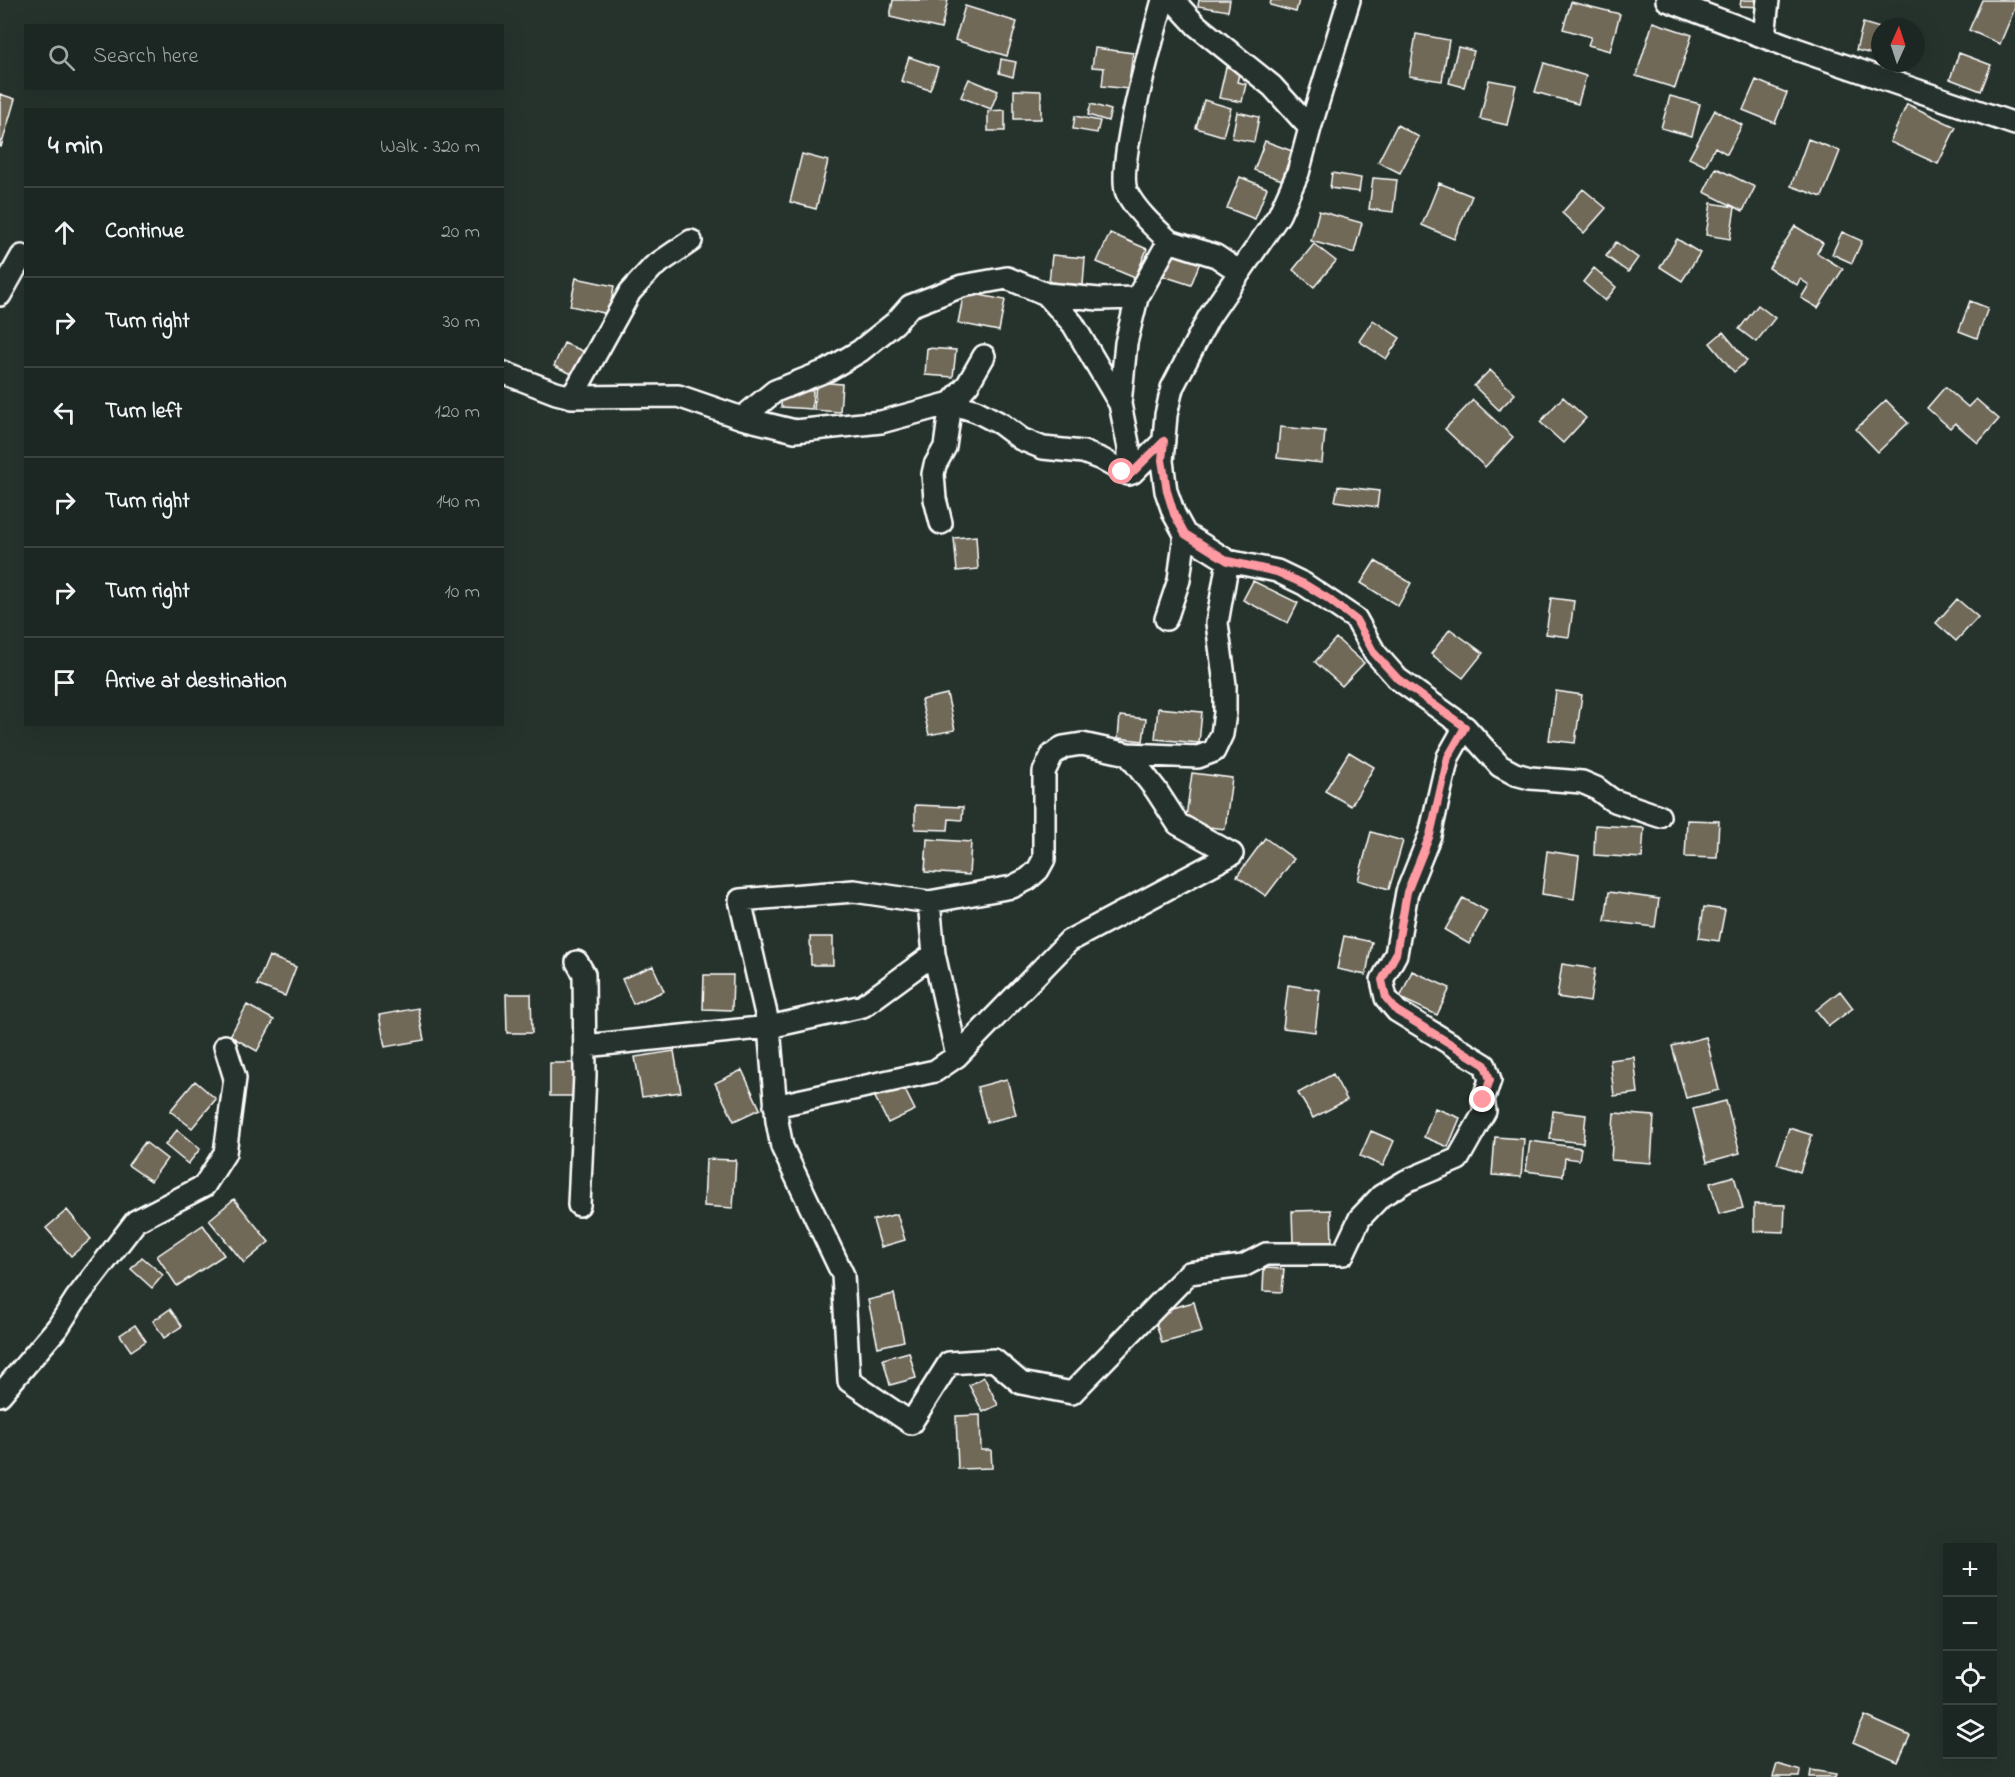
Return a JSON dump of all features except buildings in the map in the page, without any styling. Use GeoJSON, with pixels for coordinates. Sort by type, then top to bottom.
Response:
{"type":"FeatureCollection","features":[{"type":"Feature","properties":{"kind":"street"},"geometry":{"type":"LineString","coordinates":[[1163,0],[1133,120],[1124,169],[1126,191],[1142,215],[1169,242],[1216,256],[1240,272]]}},
{"type":"Feature","properties":{"kind":"street"},"geometry":{"type":"LineString","coordinates":[[1173,0],[1196,25],[1272,86],[1310,128]]}},
{"type":"Feature","properties":{"kind":"street"},"geometry":{"type":"LineString","coordinates":[[1350,0],[1298,173],[1279,215],[1209,317],[1172,388],[1162,460],[1167,491],[1174,514],[1185,534],[1228,561],[1277,572],[1304,584],[1356,620],[1374,653],[1398,679],[1465,727],[1500,766],[1515,774],[1530,778],[1582,783],[1596,788],[1612,800],[1659,816]]}},
{"type":"Feature","properties":{"kind":"street"},"geometry":{"type":"LineString","coordinates":[[1667,0],[1764,37],[2015,124]]}},
{"type":"Feature","properties":{"kind":"street"},"geometry":{"type":"LineString","coordinates":[[1764,37],[1768,0]]}},
{"type":"Feature","properties":{"kind":"street"},"geometry":{"type":"LineString","coordinates":[[572,397],[630,292],[653,267],[691,241]]}},
{"type":"Feature","properties":{"kind":"street"},"geometry":{"type":"LineString","coordinates":[[1129,474],[1128,434],[1122,421],[1120,404],[1126,343],[1137,298],[1169,242]]}},
{"type":"Feature","properties":{"kind":"street"},"geometry":{"type":"LineString","coordinates":[[0,295],[22,256]]}},
{"type":"Feature","properties":{"kind":"street"},"geometry":{"type":"LineString","coordinates":[[742,418],[775,391],[828,370],[860,351],[895,323],[910,306],[962,286],[1007,278],[1046,294],[1099,299],[1137,298]]}},
{"type":"Feature","properties":{"kind":"street"},"geometry":{"type":"LineString","coordinates":[[1046,294],[1073,324],[1120,404]]}},
{"type":"Feature","properties":{"kind":"street"},"geometry":{"type":"LineString","coordinates":[[941,523],[935,499],[933,474],[935,465],[945,447],[951,403],[968,384],[984,356]]}},
{"type":"Feature","properties":{"kind":"street"},"geometry":{"type":"LineString","coordinates":[[504,373],[572,397],[678,396],[742,418],[795,431],[881,422],[951,403],[976,411],[1001,424],[1021,439],[1043,448],[1083,452],[1129,474],[1164,441]]}},
{"type":"Feature","properties":{"kind":"street"},"geometry":{"type":"LineString","coordinates":[[1166,619],[1179,580],[1185,534]]}},
{"type":"Feature","properties":{"kind":"street"},"geometry":{"type":"LineString","coordinates":[[1228,561],[1218,623],[1225,685],[1225,713],[1222,734],[1214,751],[1198,757],[1128,754],[1082,744],[1063,747],[1052,755],[1044,772],[1044,859],[1038,870],[1028,879],[1012,887],[929,902],[854,891],[740,900],[769,1027],[775,1107],[782,1148],[843,1275],[849,1381],[911,1423],[949,1364],[994,1360],[1021,1383],[1071,1393],[1189,1273],[1243,1266],[1266,1254],[1343,1254],[1360,1218],[1381,1196],[1406,1181],[1458,1160],[1485,1111],[1483,1100],[1490,1080],[1485,1065],[1397,1011],[1386,998],[1382,980],[1396,954],[1407,892],[1430,835],[1448,757],[1465,727]]}},
{"type":"Feature","properties":{"kind":"street"},"geometry":{"type":"LineString","coordinates":[[775,1107],[935,1071],[957,1056],[1069,941],[1232,854],[1178,824],[1156,790],[1128,754]]}},
{"type":"Feature","properties":{"kind":"street"},"geometry":{"type":"LineString","coordinates":[[929,902],[934,954],[957,1056]]}},
{"type":"Feature","properties":{"kind":"street"},"geometry":{"type":"LineString","coordinates":[[585,1046],[769,1027],[863,1006],[934,954]]}},
{"type":"Feature","properties":{"kind":"street"},"geometry":{"type":"LineString","coordinates":[[576,962],[584,974],[585,1046],[579,1205]]}},
{"type":"Feature","properties":{"kind":"street"},"geometry":{"type":"LineString","coordinates":[[0,1395],[58,1327],[76,1299],[136,1221],[204,1186],[225,1153],[235,1078],[225,1046]]}},
{"type":"Feature","properties":{"kind":"route"},"geometry":{"type":"LineString","coordinates":[[1122,472],[1132,473],[1164,441],[1162,460],[1167,491],[1174,514],[1185,534],[1228,561],[1277,572],[1304,584],[1327,598],[1356,620],[1374,653],[1398,679],[1465,727],[1448,757],[1430,835],[1407,892],[1396,954],[1382,980],[1386,998],[1397,1011],[1485,1065],[1490,1080],[1483,1100]]}}]}
